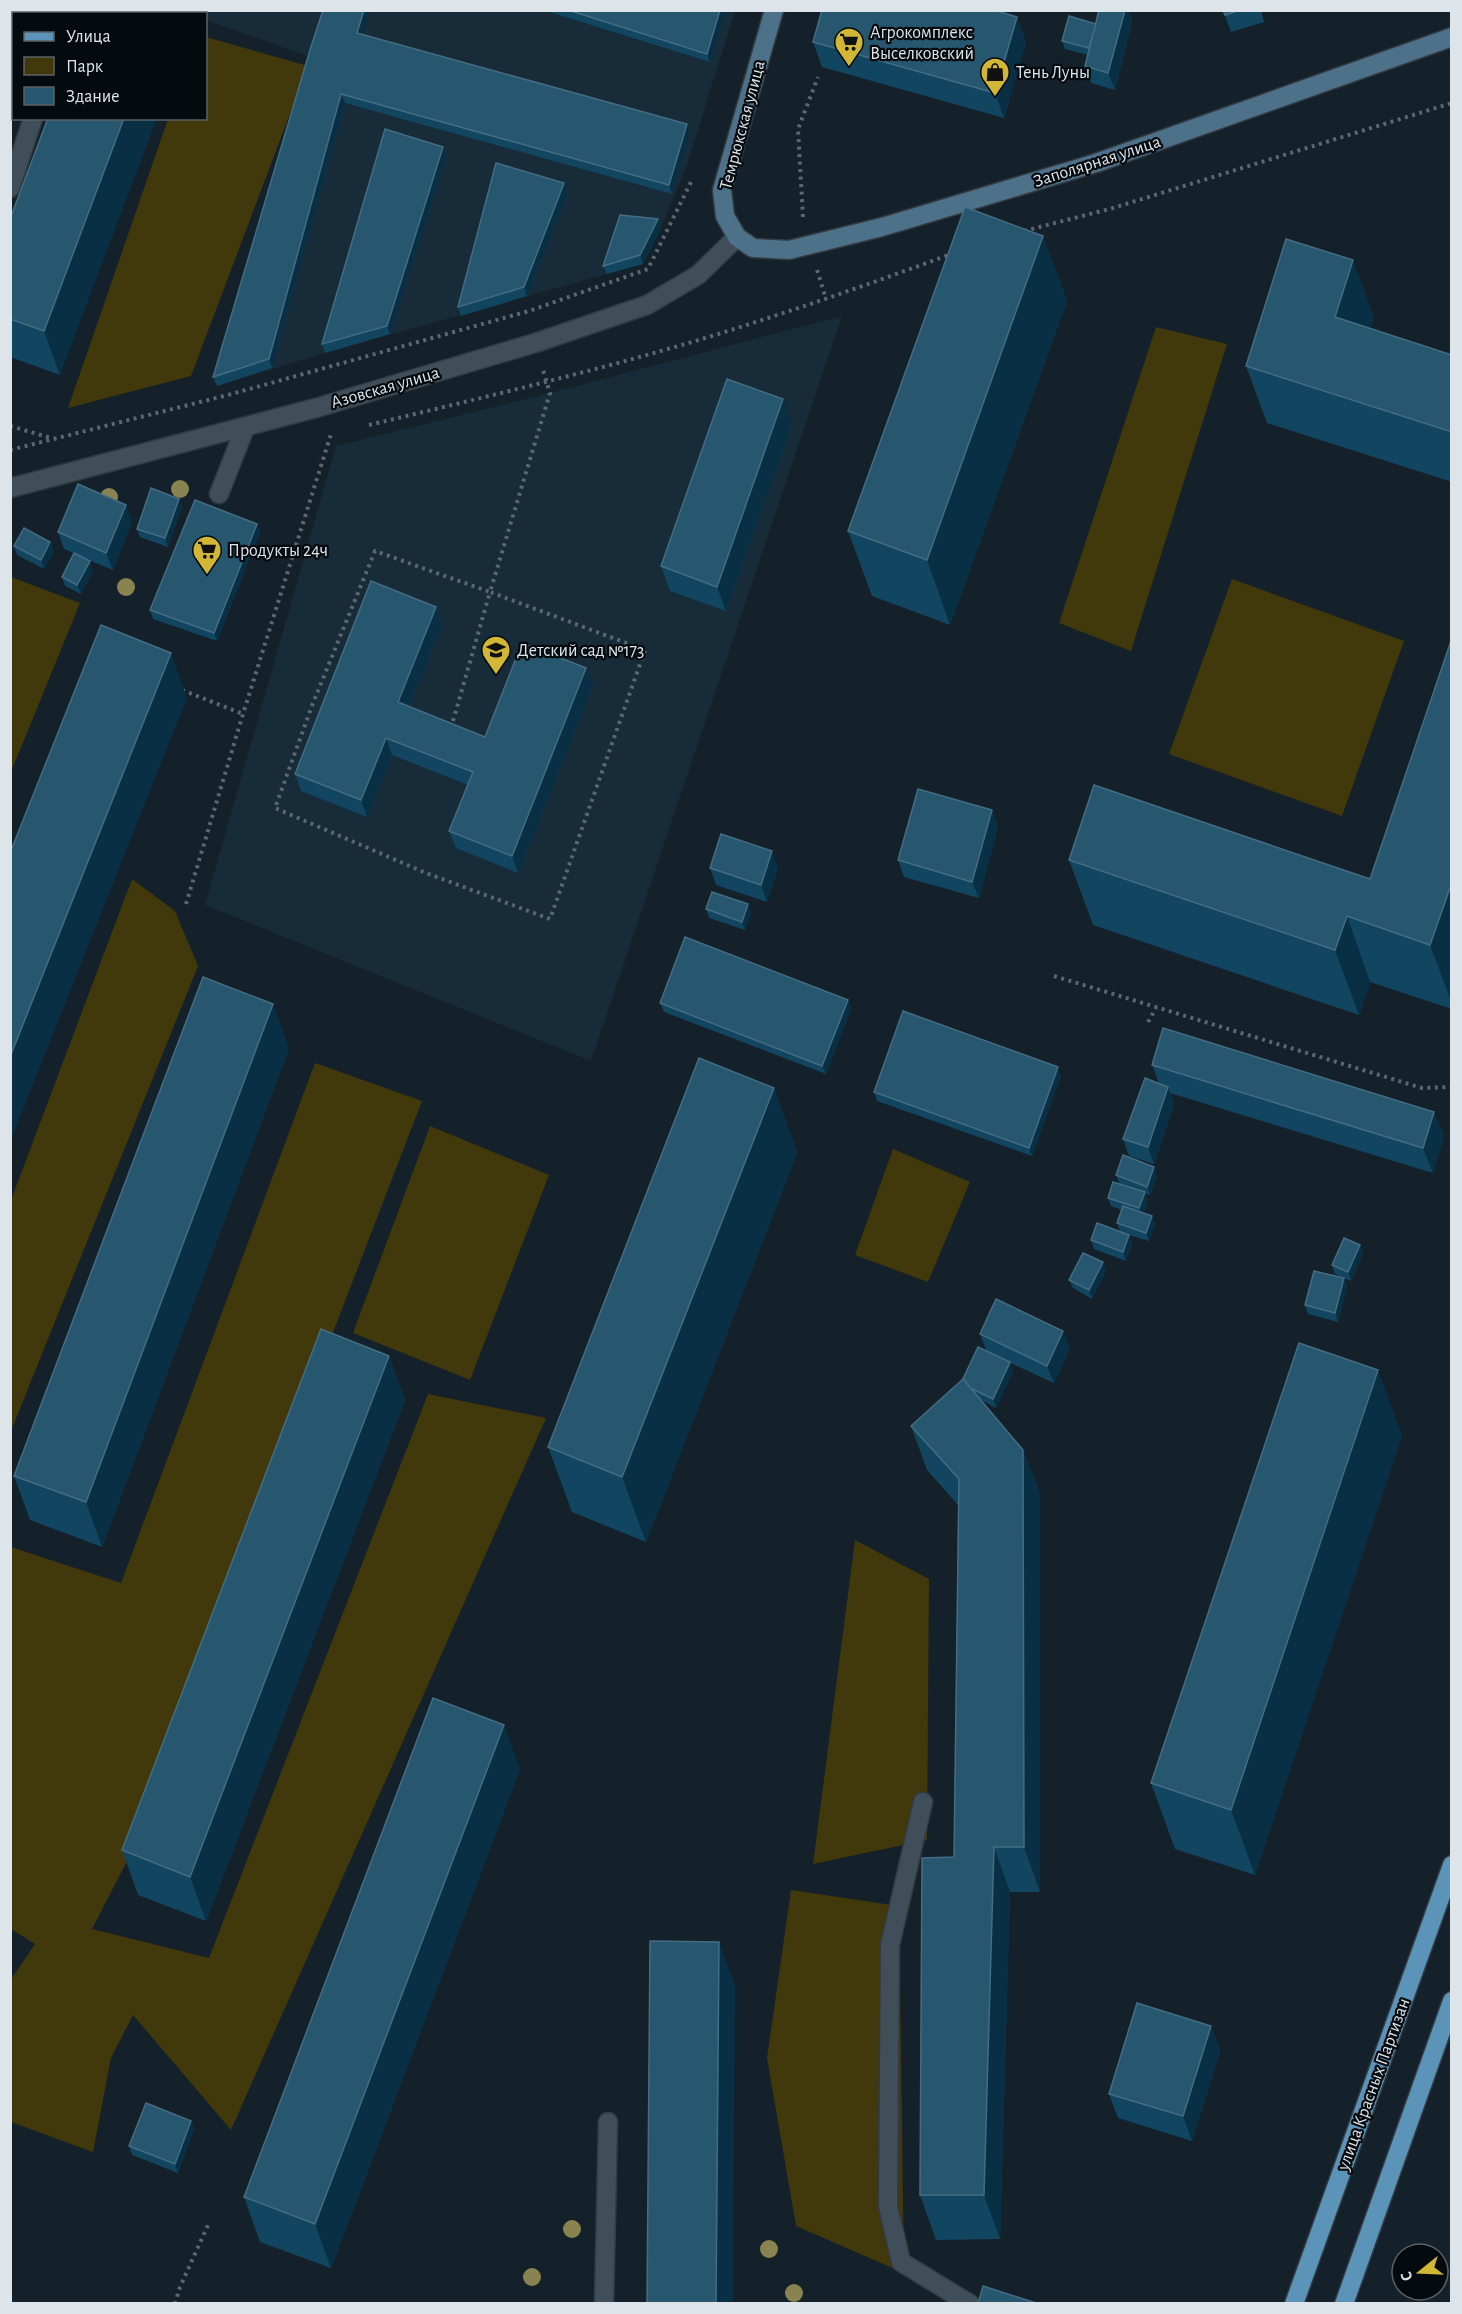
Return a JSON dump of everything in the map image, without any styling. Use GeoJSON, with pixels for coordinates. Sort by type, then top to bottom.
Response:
{"type":"FeatureCollection","features":[{"type":"Feature","properties":{"kind":"main road","name":"улица Красных Партизан"},"geometry":{"type":"LineString","coordinates":[[1294,2304],[1452,1865]]}},
{"type":"Feature","properties":{"kind":"main road"},"geometry":{"type":"LineString","coordinates":[[1344,2304],[1452,2001]]}},
{"type":"Feature","properties":{"kind":"street","name":"Темрюкская улица"},"geometry":{"type":"LineString","coordinates":[[737,237],[725,216],[722,190],[774,10]]}},
{"type":"Feature","properties":{"kind":"street","name":"Заполярная улица"},"geometry":{"type":"LineString","coordinates":[[737,237],[753,248],[789,250],[882,227],[1096,163],[1452,37]]}},
{"type":"Feature","properties":{"kind":"street"},"geometry":{"type":"LineString","coordinates":[[10,188],[32,120]]}},
{"type":"Feature","properties":{"kind":"street","name":"Азовская улица"},"geometry":{"type":"LineString","coordinates":[[10,488],[245,428],[536,343],[646,305],[698,275],[737,237]]}},
{"type":"Feature","properties":{"kind":"street"},"geometry":{"type":"LineString","coordinates":[[219,494],[245,428]]}},
{"type":"Feature","properties":{"kind":"street"},"geometry":{"type":"LineString","coordinates":[[923,1802],[890,1945],[888,2206],[901,2262],[970,2304]]}},
{"type":"Feature","properties":{"kind":"street"},"geometry":{"type":"LineString","coordinates":[[604,2304],[608,2122]]}},
{"type":"Feature","properties":{"kind":"path"},"geometry":{"type":"LineString","coordinates":[[818,77],[798,129],[804,224],[826,299]]}},
{"type":"Feature","properties":{"kind":"path"},"geometry":{"type":"LineString","coordinates":[[1023,232],[1113,208],[1452,103]]}},
{"type":"Feature","properties":{"kind":"path"},"geometry":{"type":"LineString","coordinates":[[10,450],[228,395],[528,311],[648,269],[697,171]]}},
{"type":"Feature","properties":{"kind":"path"},"geometry":{"type":"LineString","coordinates":[[365,426],[546,382],[714,335],[826,299],[958,252]]}},
{"type":"Feature","properties":{"kind":"path"},"geometry":{"type":"LineString","coordinates":[[453,721],[550,393],[528,311]]}},
{"type":"Feature","properties":{"kind":"path"},"geometry":{"type":"LineString","coordinates":[[10,426],[51,438]]}},
{"type":"Feature","properties":{"kind":"path"},"geometry":{"type":"LineString","coordinates":[[186,903],[332,434],[322,436]]}},
{"type":"Feature","properties":{"kind":"path"},"geometry":{"type":"LineString","coordinates":[[375,551],[490,592],[645,650],[550,919],[426,873],[275,808],[313,703],[375,551]]}},
{"type":"Feature","properties":{"kind":"path"},"geometry":{"type":"LineString","coordinates":[[180,689],[243,714]]}},
{"type":"Feature","properties":{"kind":"path"},"geometry":{"type":"LineString","coordinates":[[1054,976],[1422,1088],[1452,1087]]}},
{"type":"Feature","properties":{"kind":"path"},"geometry":{"type":"LineString","coordinates":[[1149,1022],[1156,1008]]}},
{"type":"Feature","properties":{"kind":"path"},"geometry":{"type":"LineString","coordinates":[[175,2304],[180,2287],[208,2225]]}},
{"type":"Feature","properties":{"kind":"shaded area"},"geometry":{"type":"Polygon","coordinates":[[[178,11],[735,11],[687,165],[661,228],[643,264],[325,353],[217,386],[313,58],[207,20],[207,12],[178,11]]]}},
{"type":"Feature","properties":{"kind":"shaded area","name":"Детский cад №173"},"geometry":{"type":"Polygon","coordinates":[[[842,316],[591,1061],[205,905],[336,446],[550,393],[842,316]]]}},
{"type":"Feature","properties":{"kind":"green space"},"geometry":{"type":"Polygon","coordinates":[[[207,37],[308,66],[191,376],[68,408],[168,120],[207,120],[207,37]]]}},
{"type":"Feature","properties":{"kind":"green space"},"geometry":{"type":"Polygon","coordinates":[[[1156,327],[1227,344],[1131,651],[1059,623],[1156,327]]]}},
{"type":"Feature","properties":{"kind":"green space"},"geometry":{"type":"Polygon","coordinates":[[[10,577],[80,603],[11,772],[10,577]]]}},
{"type":"Feature","properties":{"kind":"green space"},"geometry":{"type":"Polygon","coordinates":[[[1232,579],[1404,641],[1342,816],[1169,754],[1232,579]]]}},
{"type":"Feature","properties":{"kind":"green space"},"geometry":{"type":"Polygon","coordinates":[[[132,879],[175,911],[198,966],[11,1431],[11,1200],[132,879]]]}},
{"type":"Feature","properties":{"kind":"green space"},"geometry":{"type":"Polygon","coordinates":[[[315,1063],[422,1101],[137,1842],[92,1929],[209,1958],[428,1394],[546,1418],[231,2130],[133,2015],[111,2058],[93,2152],[11,2122],[10,1981],[35,1944],[11,1929],[11,1547],[121,1583],[315,1063]]]}},
{"type":"Feature","properties":{"kind":"green space"},"geometry":{"type":"Polygon","coordinates":[[[430,1126],[549,1175],[470,1380],[353,1333],[430,1126]]]}},
{"type":"Feature","properties":{"kind":"green space"},"geometry":{"type":"Polygon","coordinates":[[[893,1149],[970,1182],[928,1282],[855,1255],[893,1149]]]}},
{"type":"Feature","properties":{"kind":"green space"},"geometry":{"type":"Polygon","coordinates":[[[855,1540],[929,1579],[927,1840],[813,1864],[855,1540]]]}},
{"type":"Feature","properties":{"kind":"green space"},"geometry":{"type":"Polygon","coordinates":[[[791,1890],[899,1906],[904,2273],[796,2226],[767,2058],[791,1890]]]}},
{"type":"Feature","properties":{"kind":"building"},"geometry":{"type":"Polygon","coordinates":[[[10,10],[24,10],[24,12],[12,12],[12,48],[10,47],[10,10]]]}},
{"type":"Feature","properties":{"kind":"building"},"geometry":{"type":"Polygon","coordinates":[[[89,10],[103,10],[107,12],[88,12],[89,10]]]}},
{"type":"Feature","properties":{"kind":"building"},"geometry":{"type":"Polygon","coordinates":[[[323,10],[364,10],[357,33],[687,124],[669,185],[341,94],[269,359],[213,377],[323,10]]]}},
{"type":"Feature","properties":{"kind":"building"},"geometry":{"type":"Polygon","coordinates":[[[568,10],[720,10],[707,54],[568,10]]]}},
{"type":"Feature","properties":{"kind":"building"},"geometry":{"type":"Polygon","coordinates":[[[822,10],[994,10],[1017,17],[995,93],[813,42],[822,10]]]}},
{"type":"Feature","properties":{"kind":"building"},"geometry":{"type":"Polygon","coordinates":[[[1099,10],[1125,10],[1108,73],[1085,66],[1099,10]]]}},
{"type":"Feature","properties":{"kind":"building"},"geometry":{"type":"Polygon","coordinates":[[[1223,10],[1240,10],[1225,15],[1223,10]]]}},
{"type":"Feature","properties":{"kind":"building"},"geometry":{"type":"Polygon","coordinates":[[[1069,16],[1096,24],[1089,48],[1062,41],[1069,16]]]}},
{"type":"Feature","properties":{"kind":"building"},"geometry":{"type":"Polygon","coordinates":[[[47,120],[123,120],[44,331],[10,319],[10,219],[47,120]]]}},
{"type":"Feature","properties":{"kind":"building"},"geometry":{"type":"Polygon","coordinates":[[[385,129],[443,147],[387,326],[322,344],[385,129]]]}},
{"type":"Feature","properties":{"kind":"building"},"geometry":{"type":"Polygon","coordinates":[[[496,163],[564,183],[524,287],[458,307],[496,163]]]}},
{"type":"Feature","properties":{"kind":"building"},"geometry":{"type":"Polygon","coordinates":[[[965,207],[1043,236],[927,560],[848,531],[965,207]]]}},
{"type":"Feature","properties":{"kind":"building"},"geometry":{"type":"Polygon","coordinates":[[[620,215],[658,219],[640,255],[603,266],[620,215]]]}},
{"type":"Feature","properties":{"kind":"building"},"geometry":{"type":"Polygon","coordinates":[[[1286,239],[1353,260],[1335,317],[1452,355],[1452,432],[1246,366],[1286,239]]]}},
{"type":"Feature","properties":{"kind":"building"},"geometry":{"type":"Polygon","coordinates":[[[727,379],[783,399],[717,587],[661,566],[727,379]]]}},
{"type":"Feature","properties":{"kind":"building"},"geometry":{"type":"Polygon","coordinates":[[[78,484],[126,505],[106,553],[58,532],[78,484]]]}},
{"type":"Feature","properties":{"kind":"building"},"geometry":{"type":"Polygon","coordinates":[[[151,488],[179,499],[165,538],[137,529],[151,488]]]}},
{"type":"Feature","properties":{"kind":"building","name":"Продукты 24ч"},"geometry":{"type":"Polygon","coordinates":[[[195,500],[257,524],[214,633],[150,610],[195,500]]]}},
{"type":"Feature","properties":{"kind":"building"},"geometry":{"type":"Polygon","coordinates":[[[24,528],[50,542],[41,560],[14,546],[24,528]]]}},
{"type":"Feature","properties":{"kind":"building"},"geometry":{"type":"Polygon","coordinates":[[[74,553],[90,561],[77,585],[62,577],[74,553]]]}},
{"type":"Feature","properties":{"kind":"building"},"geometry":{"type":"Polygon","coordinates":[[[371,581],[436,607],[398,702],[485,737],[522,643],[586,668],[512,856],[449,831],[473,772],[386,738],[361,800],[295,774],[371,581]]]}},
{"type":"Feature","properties":{"kind":"building"},"geometry":{"type":"Polygon","coordinates":[[[101,625],[171,653],[10,1057],[10,853],[101,625]]]}},
{"type":"Feature","properties":{"kind":"building"},"geometry":{"type":"Polygon","coordinates":[[[1452,638],[1452,882],[1430,945],[1347,916],[1335,950],[1069,860],[1094,785],[1370,879],[1452,638]]]}},
{"type":"Feature","properties":{"kind":"building"},"geometry":{"type":"Polygon","coordinates":[[[918,789],[992,810],[972,882],[898,860],[918,789]]]}},
{"type":"Feature","properties":{"kind":"building"},"geometry":{"type":"Polygon","coordinates":[[[721,834],[772,851],[761,885],[710,868],[721,834]]]}},
{"type":"Feature","properties":{"kind":"building"},"geometry":{"type":"Polygon","coordinates":[[[712,892],[748,904],[742,922],[706,909],[712,892]]]}},
{"type":"Feature","properties":{"kind":"building"},"geometry":{"type":"Polygon","coordinates":[[[685,937],[848,1000],[822,1066],[660,1003],[685,937]]]}},
{"type":"Feature","properties":{"kind":"building"},"geometry":{"type":"Polygon","coordinates":[[[203,977],[273,1004],[86,1502],[14,1476],[203,977]]]}},
{"type":"Feature","properties":{"kind":"building"},"geometry":{"type":"Polygon","coordinates":[[[903,1011],[1058,1067],[1029,1148],[874,1092],[903,1011]]]}},
{"type":"Feature","properties":{"kind":"building"},"geometry":{"type":"Polygon","coordinates":[[[1163,1028],[1434,1112],[1423,1148],[1152,1065],[1163,1028]]]}},
{"type":"Feature","properties":{"kind":"building"},"geometry":{"type":"Polygon","coordinates":[[[699,1058],[774,1088],[622,1477],[548,1447],[699,1058]]]}},
{"type":"Feature","properties":{"kind":"building"},"geometry":{"type":"Polygon","coordinates":[[[1145,1078],[1168,1087],[1148,1147],[1123,1139],[1145,1078]]]}},
{"type":"Feature","properties":{"kind":"building"},"geometry":{"type":"Polygon","coordinates":[[[1123,1155],[1154,1167],[1147,1187],[1116,1175],[1123,1155]]]}},
{"type":"Feature","properties":{"kind":"building"},"geometry":{"type":"Polygon","coordinates":[[[1113,1182],[1145,1192],[1139,1208],[1108,1198],[1113,1182]]]}},
{"type":"Feature","properties":{"kind":"building"},"geometry":{"type":"Polygon","coordinates":[[[1123,1206],[1152,1216],[1146,1233],[1117,1223],[1123,1206]]]}},
{"type":"Feature","properties":{"kind":"building"},"geometry":{"type":"Polygon","coordinates":[[[1097,1223],[1129,1235],[1123,1252],[1091,1240],[1097,1223]]]}},
{"type":"Feature","properties":{"kind":"building"},"geometry":{"type":"Polygon","coordinates":[[[1344,1238],[1360,1245],[1348,1272],[1332,1265],[1344,1238]]]}},
{"type":"Feature","properties":{"kind":"building"},"geometry":{"type":"Polygon","coordinates":[[[1083,1253],[1103,1262],[1089,1290],[1069,1280],[1083,1253]]]}},
{"type":"Feature","properties":{"kind":"building"},"geometry":{"type":"Polygon","coordinates":[[[1314,1271],[1344,1278],[1335,1313],[1305,1305],[1314,1271]]]}},
{"type":"Feature","properties":{"kind":"building"},"geometry":{"type":"Polygon","coordinates":[[[996,1299],[1063,1331],[1047,1366],[980,1334],[996,1299]]]}},
{"type":"Feature","properties":{"kind":"building"},"geometry":{"type":"Polygon","coordinates":[[[321,1329],[389,1356],[190,1877],[122,1850],[321,1329]]]}},
{"type":"Feature","properties":{"kind":"building"},"geometry":{"type":"Polygon","coordinates":[[[1299,1343],[1378,1370],[1231,1810],[1151,1783],[1299,1343]]]}},
{"type":"Feature","properties":{"kind":"building"},"geometry":{"type":"Polygon","coordinates":[[[978,1347],[1010,1362],[993,1399],[970,1388],[963,1379],[978,1347]]]}},
{"type":"Feature","properties":{"kind":"building"},"geometry":{"type":"Polygon","coordinates":[[[963,1379],[1023,1450],[1024,1847],[994,1847],[984,2195],[920,2195],[922,1858],[954,1857],[959,1479],[911,1426],[963,1379]]]}},
{"type":"Feature","properties":{"kind":"building"},"geometry":{"type":"Polygon","coordinates":[[[433,1698],[504,1725],[315,2224],[244,2197],[433,1698]]]}},
{"type":"Feature","properties":{"kind":"building"},"geometry":{"type":"Polygon","coordinates":[[[650,1941],[719,1942],[716,2304],[647,2304],[650,1941]]]}},
{"type":"Feature","properties":{"kind":"building"},"geometry":{"type":"Polygon","coordinates":[[[1137,2003],[1211,2026],[1183,2116],[1109,2094],[1137,2003]]]}},
{"type":"Feature","properties":{"kind":"building"},"geometry":{"type":"Polygon","coordinates":[[[146,2103],[191,2121],[175,2164],[129,2146],[146,2103]]]}},
{"type":"Feature","properties":{"kind":"building"},"geometry":{"type":"Polygon","coordinates":[[[983,2286],[1039,2304],[978,2304],[983,2286]]]}},
{"type":"Feature","properties":{"kind":"place","name":"Агрокомплекс Выселковский"},"geometry":{"type":"Point","coordinates":[849,68]}},
{"type":"Feature","properties":{"kind":"place","name":"Тень Луны"},"geometry":{"type":"Point","coordinates":[995,98]}},
{"type":"Feature","properties":{"kind":"place","name":"Продукты 24ч"},"geometry":{"type":"Point","coordinates":[207,576]}},
{"type":"Feature","properties":{"kind":"place","name":"Детский cад №173"},"geometry":{"type":"Point","coordinates":[496,676]}}]}
